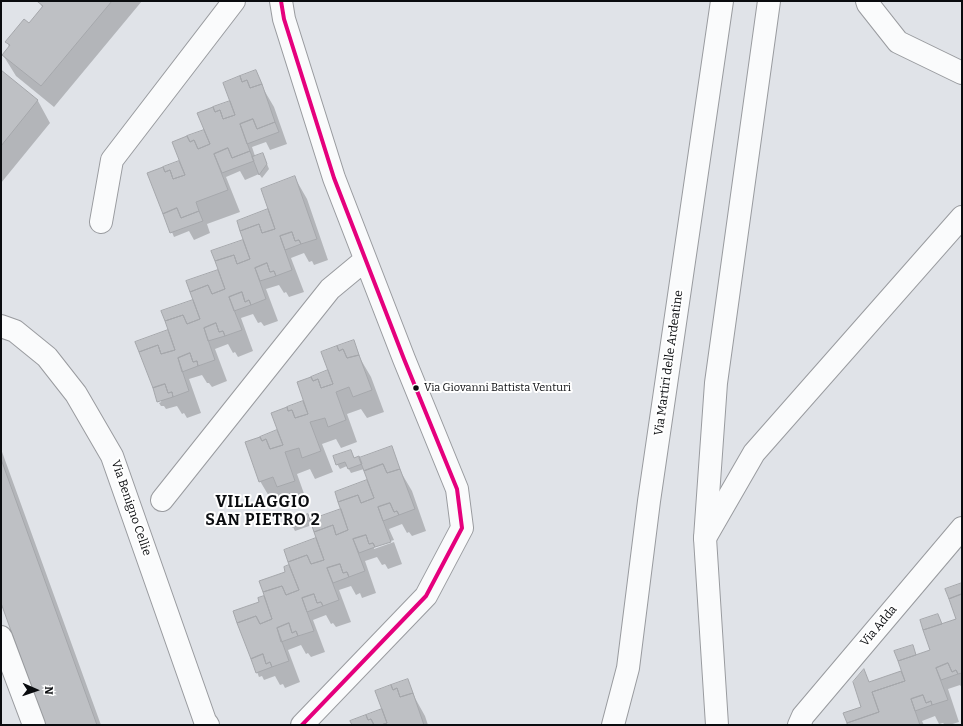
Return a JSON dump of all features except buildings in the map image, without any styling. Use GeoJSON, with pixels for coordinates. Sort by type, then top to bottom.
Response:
{"type":"FeatureCollection","features":[{"type":"Feature","properties":{"kind":"street"},"geometry":{"type":"LineString","coordinates":[[101,222],[112,160],[234,1]]}},
{"type":"Feature","properties":{"kind":"street"},"geometry":{"type":"LineString","coordinates":[[281,1],[284,19],[334,178],[404,359],[457,488],[462,528],[426,596],[302,725]]}},
{"type":"Feature","properties":{"kind":"street","name":"Via Martiri delle Ardeatine"},"geometry":{"type":"LineString","coordinates":[[613,725],[628,668],[649,501],[722,1]]}},
{"type":"Feature","properties":{"kind":"street"},"geometry":{"type":"LineString","coordinates":[[717,725],[705,538],[716,384],[768,1]]}},
{"type":"Feature","properties":{"kind":"street"},"geometry":{"type":"LineString","coordinates":[[868,1],[868,4],[898,42],[962,72]]}},
{"type":"Feature","properties":{"kind":"street"},"geometry":{"type":"LineString","coordinates":[[705,538],[754,453],[962,217]]}},
{"type":"Feature","properties":{"kind":"street"},"geometry":{"type":"LineString","coordinates":[[162,500],[330,289],[365,260]]}},
{"type":"Feature","properties":{"kind":"street","name":"Via Benigno Cellie"},"geometry":{"type":"LineString","coordinates":[[1,326],[15,331],[47,357],[76,394],[112,456],[205,721],[208,725]]}},
{"type":"Feature","properties":{"kind":"street","name":"Via Adda"},"geometry":{"type":"LineString","coordinates":[[799,725],[803,716],[962,528]]}},
{"type":"Feature","properties":{"kind":"street"},"geometry":{"type":"LineString","coordinates":[[1,637],[34,725]]}},
{"type":"Feature","properties":{"kind":"transit line"},"geometry":{"type":"LineString","coordinates":[[281,1],[284,19],[334,178],[404,359],[457,489],[462,528],[426,596],[302,725]]}},
{"type":"Feature","properties":{"kind":"place","name":"Via Giovanni Battista Venturi"},"geometry":{"type":"Point","coordinates":[416,388]}},
{"type":"Feature","properties":{"kind":"district","name":"VILLAGGIO SAN PIETRO 2"},"geometry":{"type":"Point","coordinates":[263,512]}}]}
